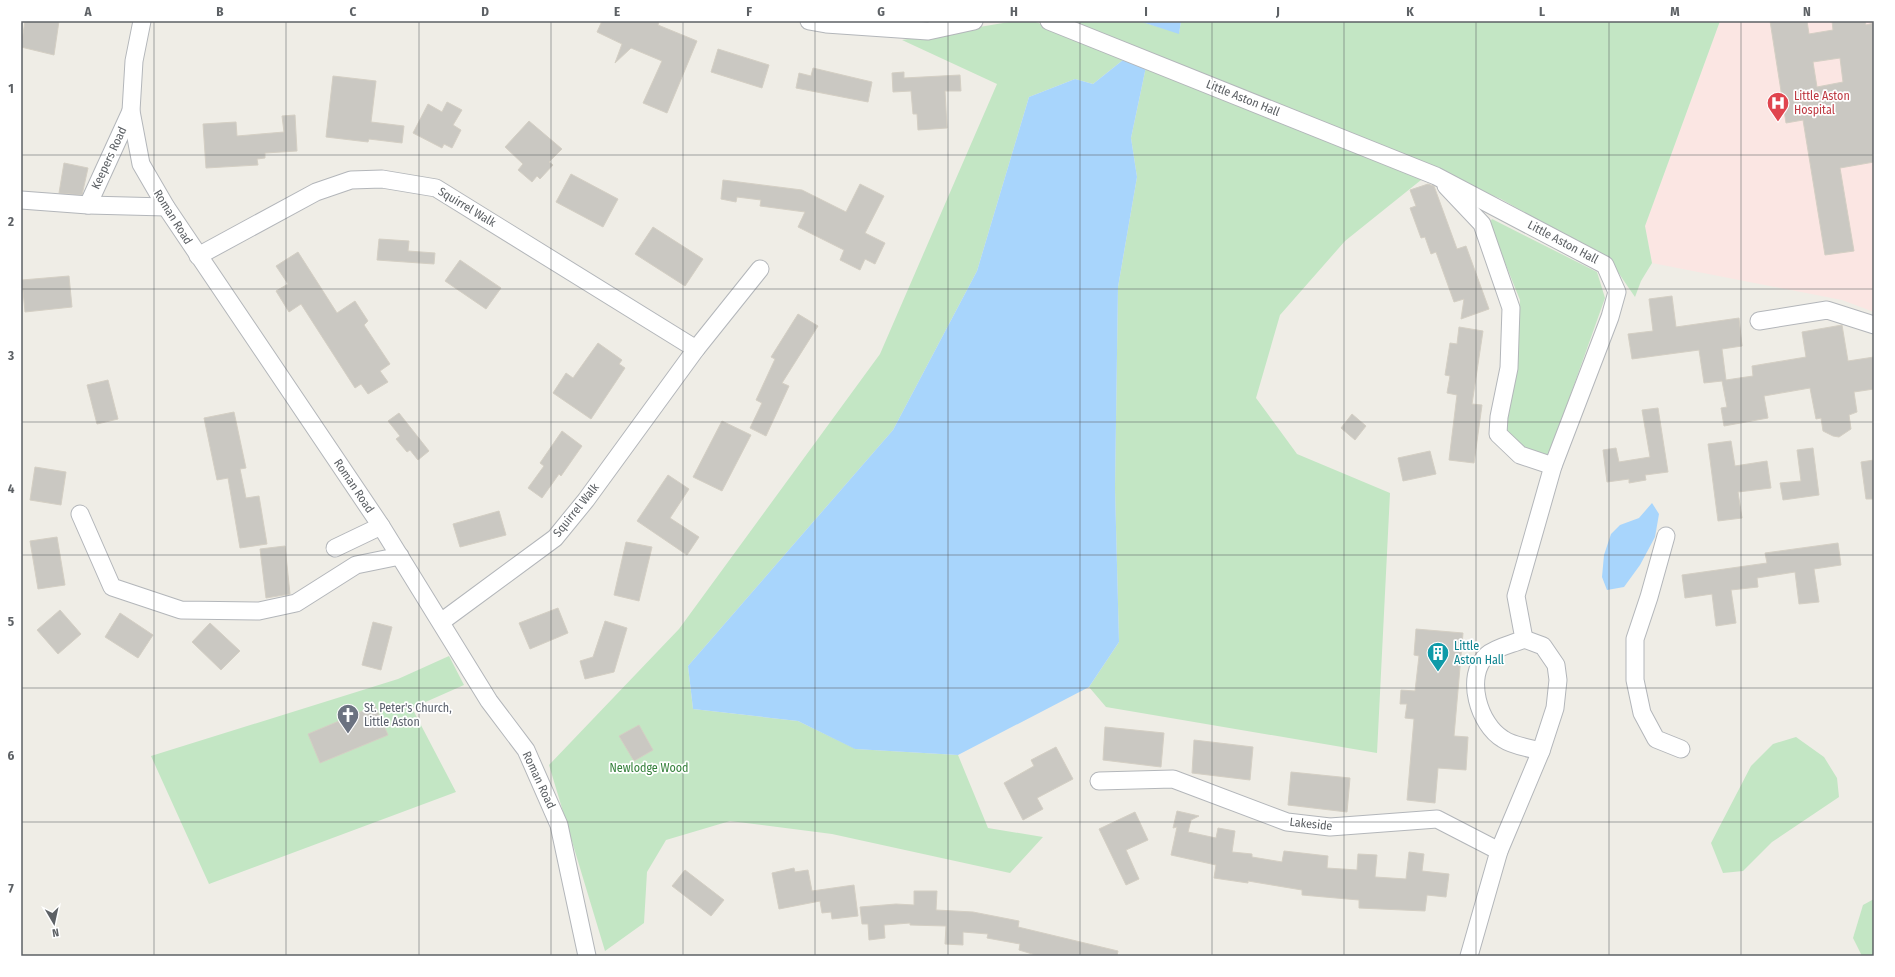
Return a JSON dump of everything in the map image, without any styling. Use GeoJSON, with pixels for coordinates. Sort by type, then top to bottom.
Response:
{"type":"FeatureCollection","features":[{"type":"Feature","properties":{"kind":"street","name":"Roman Road"},"geometry":{"type":"LineString","coordinates":[[142,21],[134,61],[131,111],[141,164],[166,207],[198,256],[381,526],[489,701],[526,750],[559,825],[588,956]]}},
{"type":"Feature","properties":{"kind":"street"},"geometry":{"type":"LineString","coordinates":[[809,21],[826,24],[928,31],[974,21]]}},
{"type":"Feature","properties":{"kind":"street","name":"Little Aston Hall"},"geometry":{"type":"LineString","coordinates":[[1050,21],[1436,176],[1605,265],[1617,292],[1610,317],[1553,466],[1516,596],[1524,639]]}},
{"type":"Feature","properties":{"kind":"street","name":"Keepers Road"},"geometry":{"type":"LineString","coordinates":[[88,205],[131,111]]}},
{"type":"Feature","properties":{"kind":"street","name":"Little Aston Hall"},"geometry":{"type":"LineString","coordinates":[[1436,176],[1482,224],[1511,308],[1509,368],[1499,418],[1498,434],[1520,455],[1553,466]]}},
{"type":"Feature","properties":{"kind":"street","name":"Squirrel Walk"},"geometry":{"type":"LineString","coordinates":[[198,256],[316,192],[351,180],[382,179],[424,185],[436,188],[696,349]]}},
{"type":"Feature","properties":{"kind":"street","name":"Keepers Road"},"geometry":{"type":"LineString","coordinates":[[21,200],[88,205],[166,207]]}},
{"type":"Feature","properties":{"kind":"street","name":"Squirrel Walk"},"geometry":{"type":"LineString","coordinates":[[441,622],[555,538],[586,500],[696,349],[760,269]]}},
{"type":"Feature","properties":{"kind":"street"},"geometry":{"type":"LineString","coordinates":[[1759,321],[1827,310],[1874,325]]}},
{"type":"Feature","properties":{"kind":"street"},"geometry":{"type":"LineString","coordinates":[[80,514],[112,587],[181,610],[259,611],[296,603],[356,565],[400,556]]}},
{"type":"Feature","properties":{"kind":"street"},"geometry":{"type":"LineString","coordinates":[[335,548],[381,526]]}},
{"type":"Feature","properties":{"kind":"street"},"geometry":{"type":"LineString","coordinates":[[1666,536],[1650,597],[1635,639],[1635,680],[1642,713],[1656,739],[1681,749]]}},
{"type":"Feature","properties":{"kind":"street"},"geometry":{"type":"LineString","coordinates":[[1469,956],[1499,851],[1541,751],[1555,708],[1558,680],[1556,665],[1543,646],[1524,639],[1487,655],[1476,674],[1478,702],[1485,721],[1491,730],[1504,740],[1541,751]]}},
{"type":"Feature","properties":{"kind":"street","name":"Lakeside"},"geometry":{"type":"LineString","coordinates":[[1099,781],[1173,779],[1287,822],[1330,827],[1437,819],[1499,851]]}},
{"type":"Feature","properties":{"kind":"shaded area","name":"Little Aston Hospital"},"geometry":{"type":"Polygon","coordinates":[[[1720,21],[1874,21],[1874,312],[1842,300],[1652,263],[1645,226],[1720,21]]]}},
{"type":"Feature","properties":{"kind":"green space","name":"Newlodge Wood"},"geometry":{"type":"Polygon","coordinates":[[[1015,21],[1033,21],[1128,56],[1093,84],[1075,79],[1029,97],[977,271],[893,430],[688,666],[693,709],[798,721],[856,749],[958,755],[988,828],[1043,837],[1010,873],[832,834],[730,821],[666,840],[647,872],[644,923],[605,951],[549,765],[679,629],[880,354],[997,84],[902,40],[1015,21]]]}},
{"type":"Feature","properties":{"kind":"green space"},"geometry":{"type":"Polygon","coordinates":[[[1072,21],[1139,21],[1179,33],[1181,21],[1720,21],[1645,226],[1652,263],[1641,281],[1635,297],[1611,262],[1501,199],[1072,21]]]}},
{"type":"Feature","properties":{"kind":"green space"},"geometry":{"type":"Polygon","coordinates":[[[1147,62],[1426,176],[1345,241],[1280,315],[1256,398],[1297,454],[1390,493],[1377,753],[1106,707],[1089,687],[1119,642],[1115,488],[1118,287],[1137,177],[1131,138],[1147,62]]]}},
{"type":"Feature","properties":{"kind":"green space"},"geometry":{"type":"Polygon","coordinates":[[[1492,219],[1597,272],[1605,298],[1548,458],[1517,444],[1504,427],[1517,359],[1520,300],[1489,223],[1492,219]]]}},
{"type":"Feature","properties":{"kind":"green space"},"geometry":{"type":"Polygon","coordinates":[[[449,656],[464,685],[412,708],[456,792],[209,884],[151,756],[398,679],[449,656]]]}},
{"type":"Feature","properties":{"kind":"green space"},"geometry":{"type":"Polygon","coordinates":[[[1796,737],[1824,757],[1837,778],[1839,797],[1772,842],[1743,871],[1723,873],[1711,843],[1751,766],[1773,744],[1796,737]]]}},
{"type":"Feature","properties":{"kind":"green space"},"geometry":{"type":"Polygon","coordinates":[[[1874,899],[1874,956],[1862,956],[1853,938],[1863,905],[1874,899]]]}},
{"type":"Feature","properties":{"kind":"water"},"geometry":{"type":"Polygon","coordinates":[[[1139,21],[1181,21],[1179,34],[1139,21]]]}},
{"type":"Feature","properties":{"kind":"water"},"geometry":{"type":"Polygon","coordinates":[[[1128,56],[1147,62],[1131,138],[1137,177],[1118,287],[1115,488],[1119,642],[1089,687],[958,755],[855,749],[798,721],[693,709],[688,666],[893,430],[977,271],[1029,97],[1075,79],[1093,84],[1128,56]]]}},
{"type":"Feature","properties":{"kind":"water"},"geometry":{"type":"Polygon","coordinates":[[[1652,503],[1659,514],[1655,537],[1640,565],[1624,587],[1607,590],[1602,577],[1604,555],[1611,534],[1620,525],[1639,518],[1652,503]]]}},
{"type":"Feature","properties":{"kind":"building"},"geometry":{"type":"Polygon","coordinates":[[[25,21],[59,21],[54,55],[21,47],[25,21]]]}},
{"type":"Feature","properties":{"kind":"building"},"geometry":{"type":"Polygon","coordinates":[[[602,21],[659,21],[658,25],[697,41],[667,113],[643,103],[662,61],[631,48],[615,63],[622,44],[597,32],[602,21]]]}},
{"type":"Feature","properties":{"kind":"building"},"geometry":{"type":"Polygon","coordinates":[[[1770,21],[1807,21],[1809,34],[1833,30],[1832,21],[1865,21],[1866,25],[1874,23],[1874,162],[1840,168],[1854,251],[1825,255],[1803,120],[1786,123],[1770,21]],[[1840,58],[1813,62],[1817,87],[1843,82],[1840,58]]]}},
{"type":"Feature","properties":{"kind":"building"},"geometry":{"type":"Polygon","coordinates":[[[718,49],[769,65],[762,88],[711,72],[718,49]]]}},
{"type":"Feature","properties":{"kind":"building"},"geometry":{"type":"Polygon","coordinates":[[[813,68],[872,82],[868,102],[796,88],[799,73],[811,76],[813,68]]]}},
{"type":"Feature","properties":{"kind":"building"},"geometry":{"type":"Polygon","coordinates":[[[904,72],[904,78],[960,75],[961,91],[945,91],[947,128],[918,130],[917,114],[913,114],[911,91],[893,92],[892,73],[904,72]]]}},
{"type":"Feature","properties":{"kind":"building"},"geometry":{"type":"Polygon","coordinates":[[[333,76],[376,81],[371,122],[404,126],[402,143],[369,139],[368,142],[326,137],[333,76]]]}},
{"type":"Feature","properties":{"kind":"building"},"geometry":{"type":"Polygon","coordinates":[[[447,102],[462,110],[453,125],[461,130],[452,148],[444,144],[442,148],[413,133],[428,104],[442,112],[447,102]]]}},
{"type":"Feature","properties":{"kind":"building"},"geometry":{"type":"Polygon","coordinates":[[[295,115],[297,151],[265,153],[265,158],[257,159],[258,165],[206,168],[203,124],[236,122],[237,136],[284,132],[282,116],[295,115]]]}},
{"type":"Feature","properties":{"kind":"building"},"geometry":{"type":"Polygon","coordinates":[[[529,121],[562,149],[549,162],[553,165],[540,179],[537,176],[532,182],[518,170],[523,164],[505,147],[529,121]]]}},
{"type":"Feature","properties":{"kind":"building"},"geometry":{"type":"Polygon","coordinates":[[[64,163],[88,168],[82,195],[59,193],[64,163]]]}},
{"type":"Feature","properties":{"kind":"building"},"geometry":{"type":"Polygon","coordinates":[[[571,174],[618,199],[603,227],[556,202],[571,174]]]}},
{"type":"Feature","properties":{"kind":"building"},"geometry":{"type":"Polygon","coordinates":[[[723,180],[802,190],[846,212],[860,184],[884,196],[865,233],[885,243],[875,264],[865,259],[860,270],[840,260],[844,250],[798,227],[805,212],[760,206],[761,200],[737,197],[736,202],[721,199],[723,180]]]}},
{"type":"Feature","properties":{"kind":"building"},"geometry":{"type":"Polygon","coordinates":[[[1428,184],[1434,186],[1457,249],[1466,246],[1489,309],[1461,319],[1464,299],[1454,302],[1436,252],[1431,254],[1425,237],[1421,238],[1410,208],[1416,206],[1410,190],[1428,184]]]}},
{"type":"Feature","properties":{"kind":"building"},"geometry":{"type":"Polygon","coordinates":[[[653,227],[703,259],[685,286],[635,254],[653,227]]]}},
{"type":"Feature","properties":{"kind":"building"},"geometry":{"type":"Polygon","coordinates":[[[379,239],[409,241],[408,251],[435,253],[434,264],[377,260],[379,239]]]}},
{"type":"Feature","properties":{"kind":"building"},"geometry":{"type":"Polygon","coordinates":[[[298,252],[337,313],[355,301],[368,321],[364,325],[390,364],[380,371],[388,382],[368,394],[361,384],[355,388],[301,304],[289,312],[276,291],[288,284],[276,266],[298,252]]]}},
{"type":"Feature","properties":{"kind":"building"},"geometry":{"type":"Polygon","coordinates":[[[460,260],[501,288],[486,309],[445,281],[460,260]]]}},
{"type":"Feature","properties":{"kind":"building"},"geometry":{"type":"Polygon","coordinates":[[[69,276],[72,307],[25,312],[22,280],[69,276]]]}},
{"type":"Feature","properties":{"kind":"building"},"geometry":{"type":"Polygon","coordinates":[[[1672,296],[1676,327],[1739,318],[1742,346],[1722,349],[1726,380],[1753,376],[1752,366],[1806,357],[1802,332],[1842,325],[1848,361],[1874,357],[1874,389],[1854,392],[1857,412],[1849,415],[1851,429],[1839,437],[1823,431],[1821,418],[1816,419],[1810,388],[1764,396],[1768,418],[1724,426],[1721,408],[1727,407],[1722,381],[1704,383],[1699,350],[1632,359],[1628,334],[1653,331],[1649,299],[1672,296]]]}},
{"type":"Feature","properties":{"kind":"building"},"geometry":{"type":"Polygon","coordinates":[[[798,314],[818,326],[782,383],[789,386],[766,436],[750,428],[762,403],[756,400],[775,359],[771,357],[798,314]]]}},
{"type":"Feature","properties":{"kind":"building"},"geometry":{"type":"Polygon","coordinates":[[[1459,327],[1483,331],[1472,404],[1482,405],[1474,463],[1449,460],[1457,395],[1447,393],[1450,376],[1445,375],[1450,343],[1457,344],[1459,327]]]}},
{"type":"Feature","properties":{"kind":"building"},"geometry":{"type":"Polygon","coordinates":[[[598,343],[622,360],[619,364],[625,368],[591,419],[553,393],[566,373],[573,378],[598,343]]]}},
{"type":"Feature","properties":{"kind":"building"},"geometry":{"type":"Polygon","coordinates":[[[108,380],[118,419],[97,424],[87,385],[108,380]]]}},
{"type":"Feature","properties":{"kind":"building"},"geometry":{"type":"Polygon","coordinates":[[[1658,408],[1668,472],[1645,475],[1646,480],[1629,483],[1629,479],[1607,482],[1603,450],[1616,448],[1619,462],[1650,457],[1642,410],[1658,408]]]}},
{"type":"Feature","properties":{"kind":"building"},"geometry":{"type":"Polygon","coordinates":[[[234,412],[246,468],[240,469],[246,498],[259,496],[267,544],[240,548],[228,478],[217,480],[204,418],[234,412]]]}},
{"type":"Feature","properties":{"kind":"building"},"geometry":{"type":"Polygon","coordinates":[[[399,413],[429,451],[418,460],[410,450],[407,452],[396,439],[400,436],[388,421],[399,413]]]}},
{"type":"Feature","properties":{"kind":"building"},"geometry":{"type":"Polygon","coordinates":[[[1352,414],[1366,426],[1355,440],[1341,428],[1352,414]]]}},
{"type":"Feature","properties":{"kind":"building"},"geometry":{"type":"Polygon","coordinates":[[[722,421],[751,435],[722,491],[693,477],[722,421]]]}},
{"type":"Feature","properties":{"kind":"building"},"geometry":{"type":"Polygon","coordinates":[[[562,431],[582,446],[561,476],[559,474],[542,498],[528,488],[544,466],[540,463],[562,431]]]}},
{"type":"Feature","properties":{"kind":"building"},"geometry":{"type":"Polygon","coordinates":[[[1731,441],[1735,466],[1767,461],[1771,488],[1738,492],[1742,518],[1718,521],[1708,444],[1731,441]]]}},
{"type":"Feature","properties":{"kind":"building"},"geometry":{"type":"Polygon","coordinates":[[[1813,448],[1819,495],[1783,500],[1780,483],[1801,481],[1797,450],[1813,448]]]}},
{"type":"Feature","properties":{"kind":"building"},"geometry":{"type":"Polygon","coordinates":[[[1430,451],[1436,474],[1403,481],[1398,458],[1430,451]]]}},
{"type":"Feature","properties":{"kind":"building"},"geometry":{"type":"Polygon","coordinates":[[[1874,460],[1874,499],[1866,499],[1861,462],[1874,460]]]}},
{"type":"Feature","properties":{"kind":"building"},"geometry":{"type":"Polygon","coordinates":[[[35,467],[66,472],[61,505],[30,500],[35,467]]]}},
{"type":"Feature","properties":{"kind":"building"},"geometry":{"type":"Polygon","coordinates":[[[668,475],[689,489],[670,518],[699,537],[687,555],[637,521],[668,475]]]}},
{"type":"Feature","properties":{"kind":"building"},"geometry":{"type":"Polygon","coordinates":[[[499,511],[506,535],[460,547],[453,524],[499,511]]]}},
{"type":"Feature","properties":{"kind":"building"},"geometry":{"type":"Polygon","coordinates":[[[57,537],[65,585],[38,589],[30,541],[57,537]]]}},
{"type":"Feature","properties":{"kind":"building"},"geometry":{"type":"Polygon","coordinates":[[[626,542],[652,547],[639,601],[614,595],[626,542]]]}},
{"type":"Feature","properties":{"kind":"building"},"geometry":{"type":"Polygon","coordinates":[[[1838,543],[1841,565],[1814,569],[1819,602],[1799,604],[1795,572],[1757,578],[1758,587],[1731,590],[1736,623],[1716,626],[1712,594],[1685,598],[1682,575],[1767,563],[1765,553],[1838,543]]]}},
{"type":"Feature","properties":{"kind":"building"},"geometry":{"type":"Polygon","coordinates":[[[285,546],[290,594],[266,598],[260,549],[285,546]]]}},
{"type":"Feature","properties":{"kind":"building"},"geometry":{"type":"Polygon","coordinates":[[[558,608],[568,633],[530,649],[519,623],[558,608]]]}},
{"type":"Feature","properties":{"kind":"building"},"geometry":{"type":"Polygon","coordinates":[[[60,610],[81,634],[58,654],[37,630],[60,610]]]}},
{"type":"Feature","properties":{"kind":"building"},"geometry":{"type":"Polygon","coordinates":[[[120,613],[153,635],[138,658],[105,637],[120,613]]]}},
{"type":"Feature","properties":{"kind":"building"},"geometry":{"type":"Polygon","coordinates":[[[605,621],[627,628],[614,672],[585,679],[580,661],[593,657],[605,621]]]}},
{"type":"Feature","properties":{"kind":"building"},"geometry":{"type":"Polygon","coordinates":[[[373,622],[392,627],[381,670],[362,665],[373,622]]]}},
{"type":"Feature","properties":{"kind":"building"},"geometry":{"type":"Polygon","coordinates":[[[210,623],[240,651],[221,670],[192,642],[210,623]]]}},
{"type":"Feature","properties":{"kind":"building"},"geometry":{"type":"Polygon","coordinates":[[[1416,629],[1463,633],[1454,736],[1468,737],[1466,770],[1438,768],[1435,803],[1407,800],[1414,719],[1405,718],[1407,704],[1400,704],[1401,690],[1415,691],[1419,656],[1414,655],[1416,629]]]}},
{"type":"Feature","properties":{"kind":"building","name":"St. Peter's Church, Little Aston"},"geometry":{"type":"Polygon","coordinates":[[[375,706],[388,735],[320,763],[308,734],[375,706]]]}},
{"type":"Feature","properties":{"kind":"building"},"geometry":{"type":"Polygon","coordinates":[[[639,725],[653,750],[634,761],[619,736],[639,725]]]}},
{"type":"Feature","properties":{"kind":"building"},"geometry":{"type":"Polygon","coordinates":[[[1105,727],[1164,733],[1161,767],[1103,760],[1105,727]]]}},
{"type":"Feature","properties":{"kind":"building"},"geometry":{"type":"Polygon","coordinates":[[[1194,740],[1253,747],[1250,780],[1192,773],[1194,740]]]}},
{"type":"Feature","properties":{"kind":"building"},"geometry":{"type":"Polygon","coordinates":[[[1056,747],[1073,779],[1037,798],[1043,809],[1023,820],[1004,783],[1034,766],[1031,760],[1056,747]]]}},
{"type":"Feature","properties":{"kind":"building"},"geometry":{"type":"Polygon","coordinates":[[[1291,772],[1350,778],[1347,812],[1288,805],[1291,772]]]}},
{"type":"Feature","properties":{"kind":"building"},"geometry":{"type":"Polygon","coordinates":[[[1177,811],[1199,816],[1191,820],[1188,832],[1216,838],[1218,828],[1235,831],[1232,852],[1252,854],[1252,857],[1282,862],[1284,851],[1328,856],[1327,868],[1357,870],[1358,854],[1377,855],[1375,877],[1406,879],[1409,852],[1424,854],[1422,871],[1449,874],[1446,897],[1427,895],[1425,911],[1359,908],[1359,900],[1302,895],[1302,890],[1248,881],[1248,883],[1214,878],[1216,865],[1171,855],[1177,827],[1173,828],[1177,811]]]}},
{"type":"Feature","properties":{"kind":"building"},"geometry":{"type":"Polygon","coordinates":[[[1135,812],[1148,840],[1126,850],[1139,879],[1126,885],[1099,829],[1135,812]]]}},
{"type":"Feature","properties":{"kind":"building"},"geometry":{"type":"Polygon","coordinates":[[[794,868],[795,872],[808,870],[812,891],[854,885],[858,916],[832,919],[831,912],[822,913],[820,901],[779,909],[772,873],[794,868]]]}},
{"type":"Feature","properties":{"kind":"building"},"geometry":{"type":"Polygon","coordinates":[[[685,870],[724,900],[711,916],[672,886],[685,870]]]}},
{"type":"Feature","properties":{"kind":"building"},"geometry":{"type":"Polygon","coordinates":[[[914,891],[937,891],[936,910],[973,912],[1019,921],[1018,927],[1118,951],[1117,956],[1039,956],[1019,950],[1020,944],[987,938],[988,934],[963,932],[963,945],[945,944],[946,926],[910,925],[910,923],[884,925],[885,938],[869,940],[868,924],[862,924],[860,907],[896,904],[914,905],[914,891]]]}},
{"type":"Feature","properties":{"kind":"place","name":"Little Aston Hospital"},"geometry":{"type":"Point","coordinates":[1778,122]}},
{"type":"Feature","properties":{"kind":"place","name":"Little Aston Hall"},"geometry":{"type":"Point","coordinates":[1438,672]}},
{"type":"Feature","properties":{"kind":"place","name":"St. Peter's Church, Little Aston"},"geometry":{"type":"Point","coordinates":[348,734]}}]}
